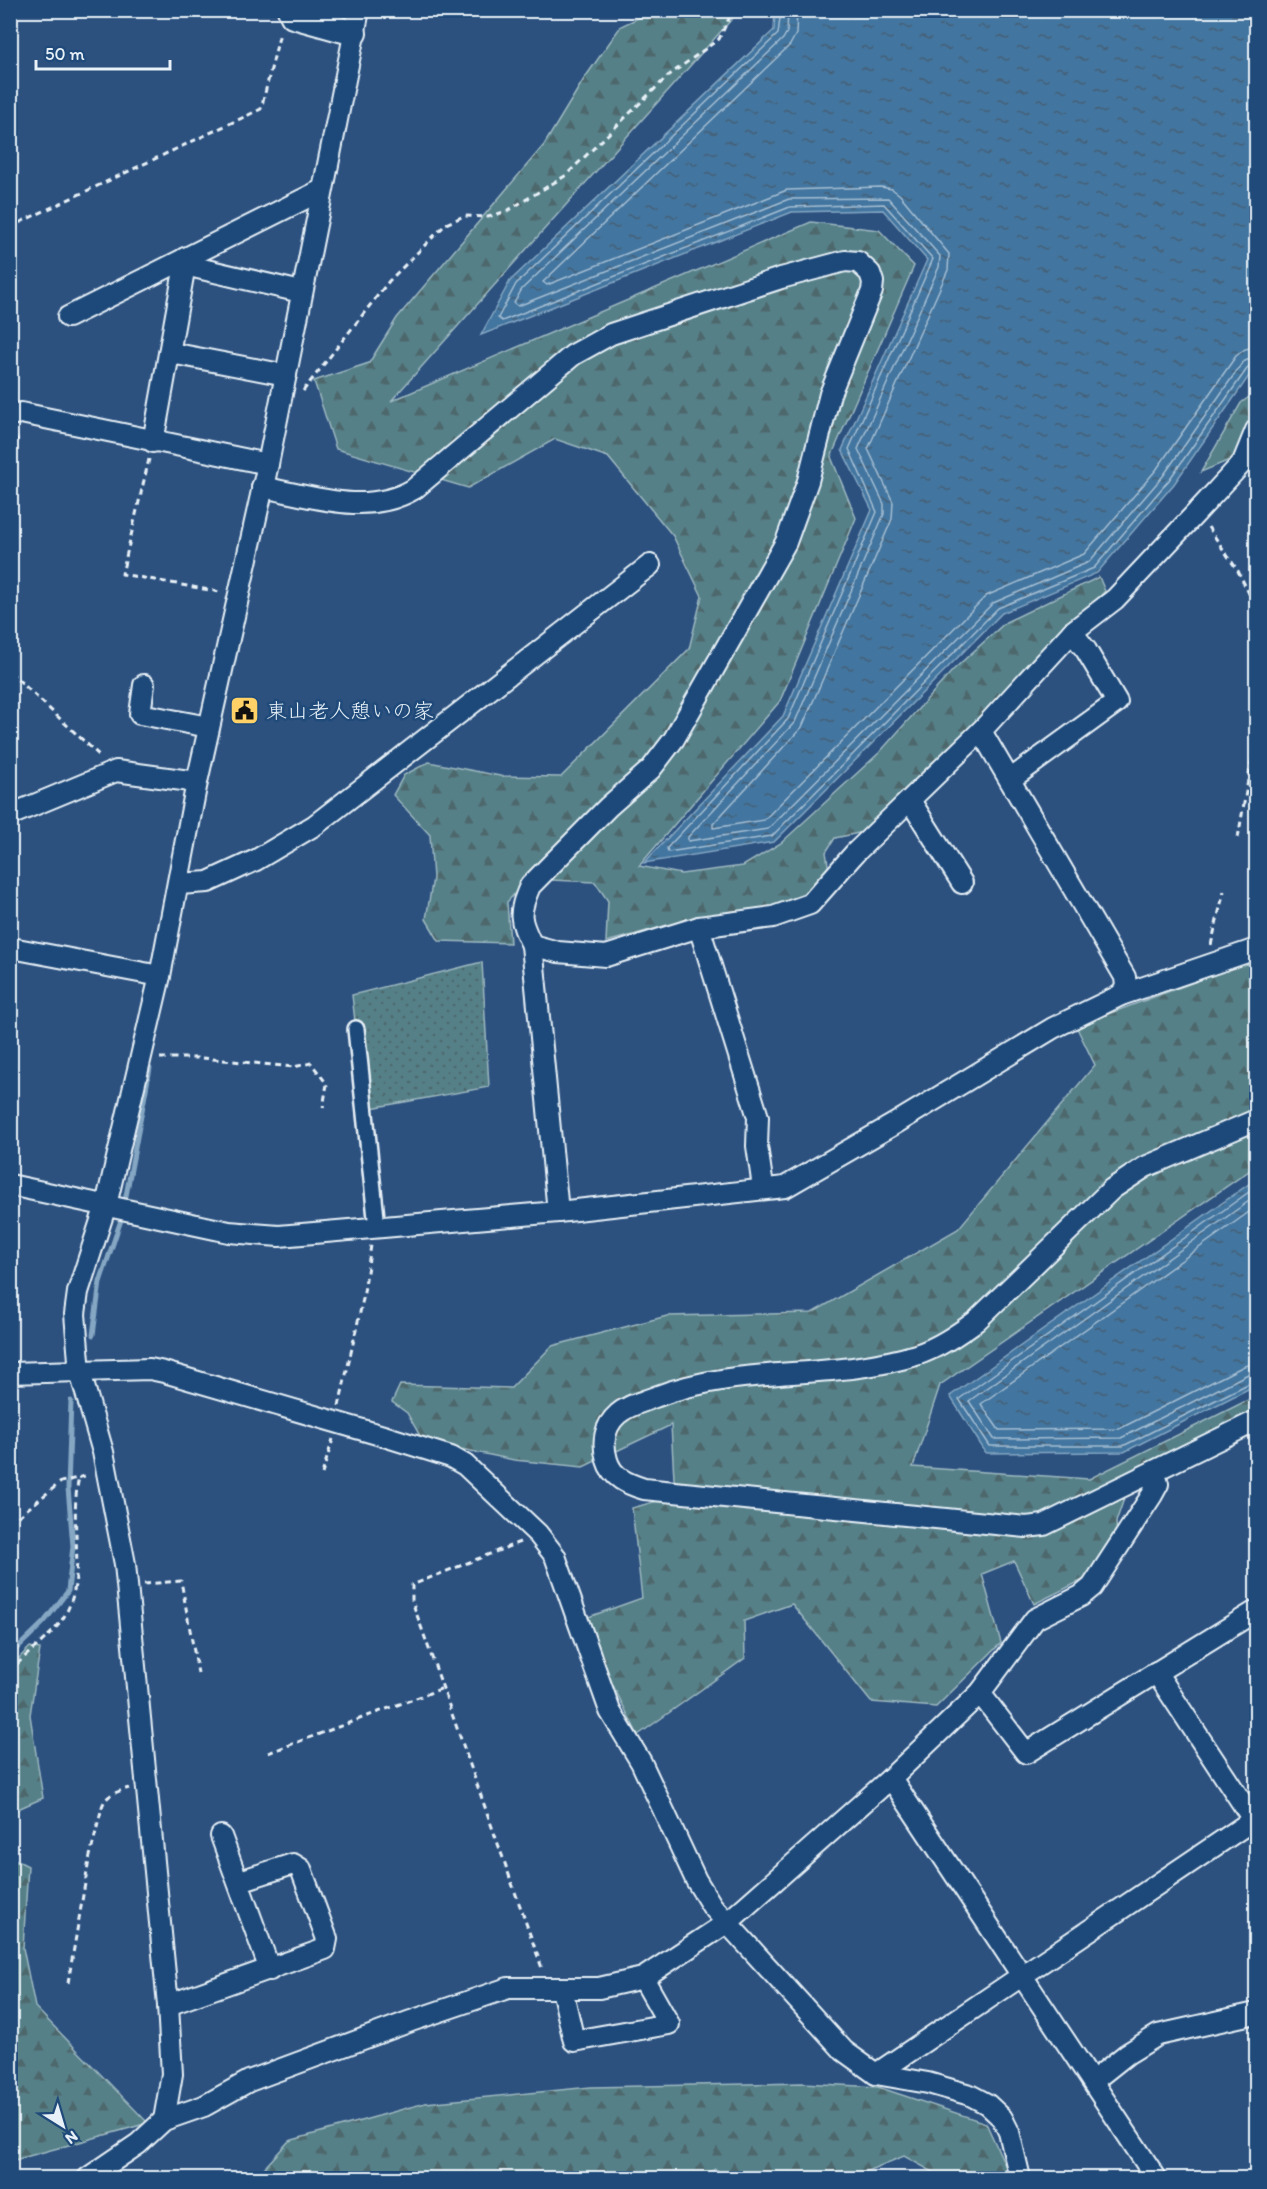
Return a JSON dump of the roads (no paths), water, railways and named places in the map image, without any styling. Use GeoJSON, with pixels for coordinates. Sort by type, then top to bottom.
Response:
{"type":"FeatureCollection","features":[{"type":"Feature","properties":{"kind":"street"},"geometry":{"type":"LineString","coordinates":[[164,2120],[172,2074],[168,2005],[127,1586],[105,1466],[80,1372],[75,1314],[78,1292],[106,1205],[160,976],[197,782],[268,464],[356,22],[293,16],[290,10]]}},
{"type":"Feature","properties":{"kind":"street"},"geometry":{"type":"LineString","coordinates":[[68,317],[185,262],[322,190]]}},
{"type":"Feature","properties":{"kind":"street"},"geometry":{"type":"LineString","coordinates":[[262,487],[357,504],[399,498],[414,489],[573,355],[610,334],[781,278],[845,261],[858,262],[870,273],[873,282],[872,291],[830,394],[808,482],[786,542],[674,739],[651,769],[608,807],[530,886],[522,903],[520,921],[532,945],[558,1212]]}},
{"type":"Feature","properties":{"kind":"street"},"geometry":{"type":"LineString","coordinates":[[185,262],[301,291]]}},
{"type":"Feature","properties":{"kind":"street"},"geometry":{"type":"LineString","coordinates":[[153,442],[171,353],[185,262]]}},
{"type":"Feature","properties":{"kind":"street"},"geometry":{"type":"LineString","coordinates":[[171,353],[286,375]]}},
{"type":"Feature","properties":{"kind":"street"},"geometry":{"type":"LineString","coordinates":[[16,414],[268,464]]}},
{"type":"Feature","properties":{"kind":"street"},"geometry":{"type":"LineString","coordinates":[[532,945],[558,952],[606,956],[699,927],[773,917],[810,904],[855,853],[981,731],[1072,633],[1115,599],[1243,462],[1257,430]]}},
{"type":"Feature","properties":{"kind":"street"},"geometry":{"type":"LineString","coordinates":[[179,884],[208,882],[256,860],[315,825],[650,565]]}},
{"type":"Feature","properties":{"kind":"street"},"geometry":{"type":"LineString","coordinates":[[1011,779],[1118,702],[1086,650],[1072,633]]}},
{"type":"Feature","properties":{"kind":"street"},"geometry":{"type":"LineString","coordinates":[[144,685],[140,714],[209,728]]}},
{"type":"Feature","properties":{"kind":"street"},"geometry":{"type":"LineString","coordinates":[[981,731],[1125,977],[1126,987],[1121,995]]}},
{"type":"Feature","properties":{"kind":"street"},"geometry":{"type":"LineString","coordinates":[[10,815],[116,771],[197,782]]}},
{"type":"Feature","properties":{"kind":"street"},"geometry":{"type":"LineString","coordinates":[[910,801],[962,883]]}},
{"type":"Feature","properties":{"kind":"street"},"geometry":{"type":"LineString","coordinates":[[699,927],[758,1117],[757,1146],[763,1187]]}},
{"type":"Feature","properties":{"kind":"street"},"geometry":{"type":"LineString","coordinates":[[17,949],[160,976]]}},
{"type":"Feature","properties":{"kind":"street"},"geometry":{"type":"LineString","coordinates":[[10,1185],[229,1232],[279,1236],[558,1212],[763,1187],[784,1187],[896,1123],[1053,1028],[1121,995],[1257,949]]}},
{"type":"Feature","properties":{"kind":"street"},"geometry":{"type":"LineString","coordinates":[[356,1029],[373,1228]]}},
{"type":"Feature","properties":{"kind":"street"},"geometry":{"type":"LineString","coordinates":[[1257,1120],[1145,1167],[1112,1189],[1010,1290],[976,1321],[951,1338],[917,1355],[873,1363],[736,1376],[674,1390],[627,1408],[617,1415],[610,1424],[603,1448],[608,1464],[616,1476],[627,1484],[644,1489],[1026,1527],[1044,1525],[1155,1473],[1257,1421]]}},
{"type":"Feature","properties":{"kind":"street"},"geometry":{"type":"LineString","coordinates":[[10,1373],[150,1369],[451,1457],[465,1465],[538,1534],[555,1556],[610,1711],[641,1762],[696,1880],[712,1906],[844,2051],[876,2074],[928,2083],[970,2096],[987,2104],[1002,2118],[1009,2132],[1020,2178]]}},
{"type":"Feature","properties":{"kind":"street"},"geometry":{"type":"LineString","coordinates":[[88,2178],[138,2144],[164,2120],[204,2106],[249,2081],[508,1988],[599,1988],[644,1978],[728,1922],[891,1778],[980,1693],[1035,1619],[1081,1596],[1092,1587],[1152,1495],[1158,1484],[1155,1473]]}},
{"type":"Feature","properties":{"kind":"street"},"geometry":{"type":"LineString","coordinates":[[980,1693],[1026,1753],[1257,1611]]}},
{"type":"Feature","properties":{"kind":"street"},"geometry":{"type":"LineString","coordinates":[[876,2074],[1256,1820],[1156,1672]]}},
{"type":"Feature","properties":{"kind":"street"},"geometry":{"type":"LineString","coordinates":[[891,1778],[1156,2178]]}},
{"type":"Feature","properties":{"kind":"street"},"geometry":{"type":"LineString","coordinates":[[221,1836],[240,1881],[270,1970]]}},
{"type":"Feature","properties":{"kind":"street"},"geometry":{"type":"LineString","coordinates":[[168,2005],[325,1949],[327,1939],[301,1869],[293,1864],[240,1881]]}},
{"type":"Feature","properties":{"kind":"street"},"geometry":{"type":"LineString","coordinates":[[556,1989],[574,2041],[669,2025],[644,1978]]}},
{"type":"Feature","properties":{"kind":"street"},"geometry":{"type":"LineString","coordinates":[[1093,2081],[1127,2054],[1158,2035],[1257,2013]]}},
{"type":"Feature","properties":{"kind":"water"},"geometry":{"type":"Polygon","coordinates":[[[775,11],[1256,11],[1256,366],[1174,484],[1097,573],[1002,613],[774,842],[644,863],[783,716],[872,510],[842,450],[927,260],[883,210],[792,212],[481,335],[510,281],[774,30],[775,11]]]}},
{"type":"Feature","properties":{"kind":"water"},"geometry":{"type":"Polygon","coordinates":[[[1256,1179],[1256,1385],[1124,1452],[986,1453],[950,1396],[1256,1179]]]}},
{"type":"Feature","properties":{"kind":"waterway"},"geometry":{"type":"LineString","coordinates":[[93,1335],[100,1282],[122,1217],[150,1068]]}},
{"type":"Feature","properties":{"kind":"waterway"},"geometry":{"type":"LineString","coordinates":[[10,1655],[44,1622],[68,1591],[73,1546],[68,1488],[71,1401]]}},
{"type":"Feature","properties":{"kind":"waterway"},"geometry":{"type":"LineString","coordinates":[[10,2062],[13,2067],[10,2072]]}},
{"type":"Feature","properties":{"kind":"place","name":"東山老人憩いの家"},"geometry":{"type":"Point","coordinates":[245,711]}}]}
